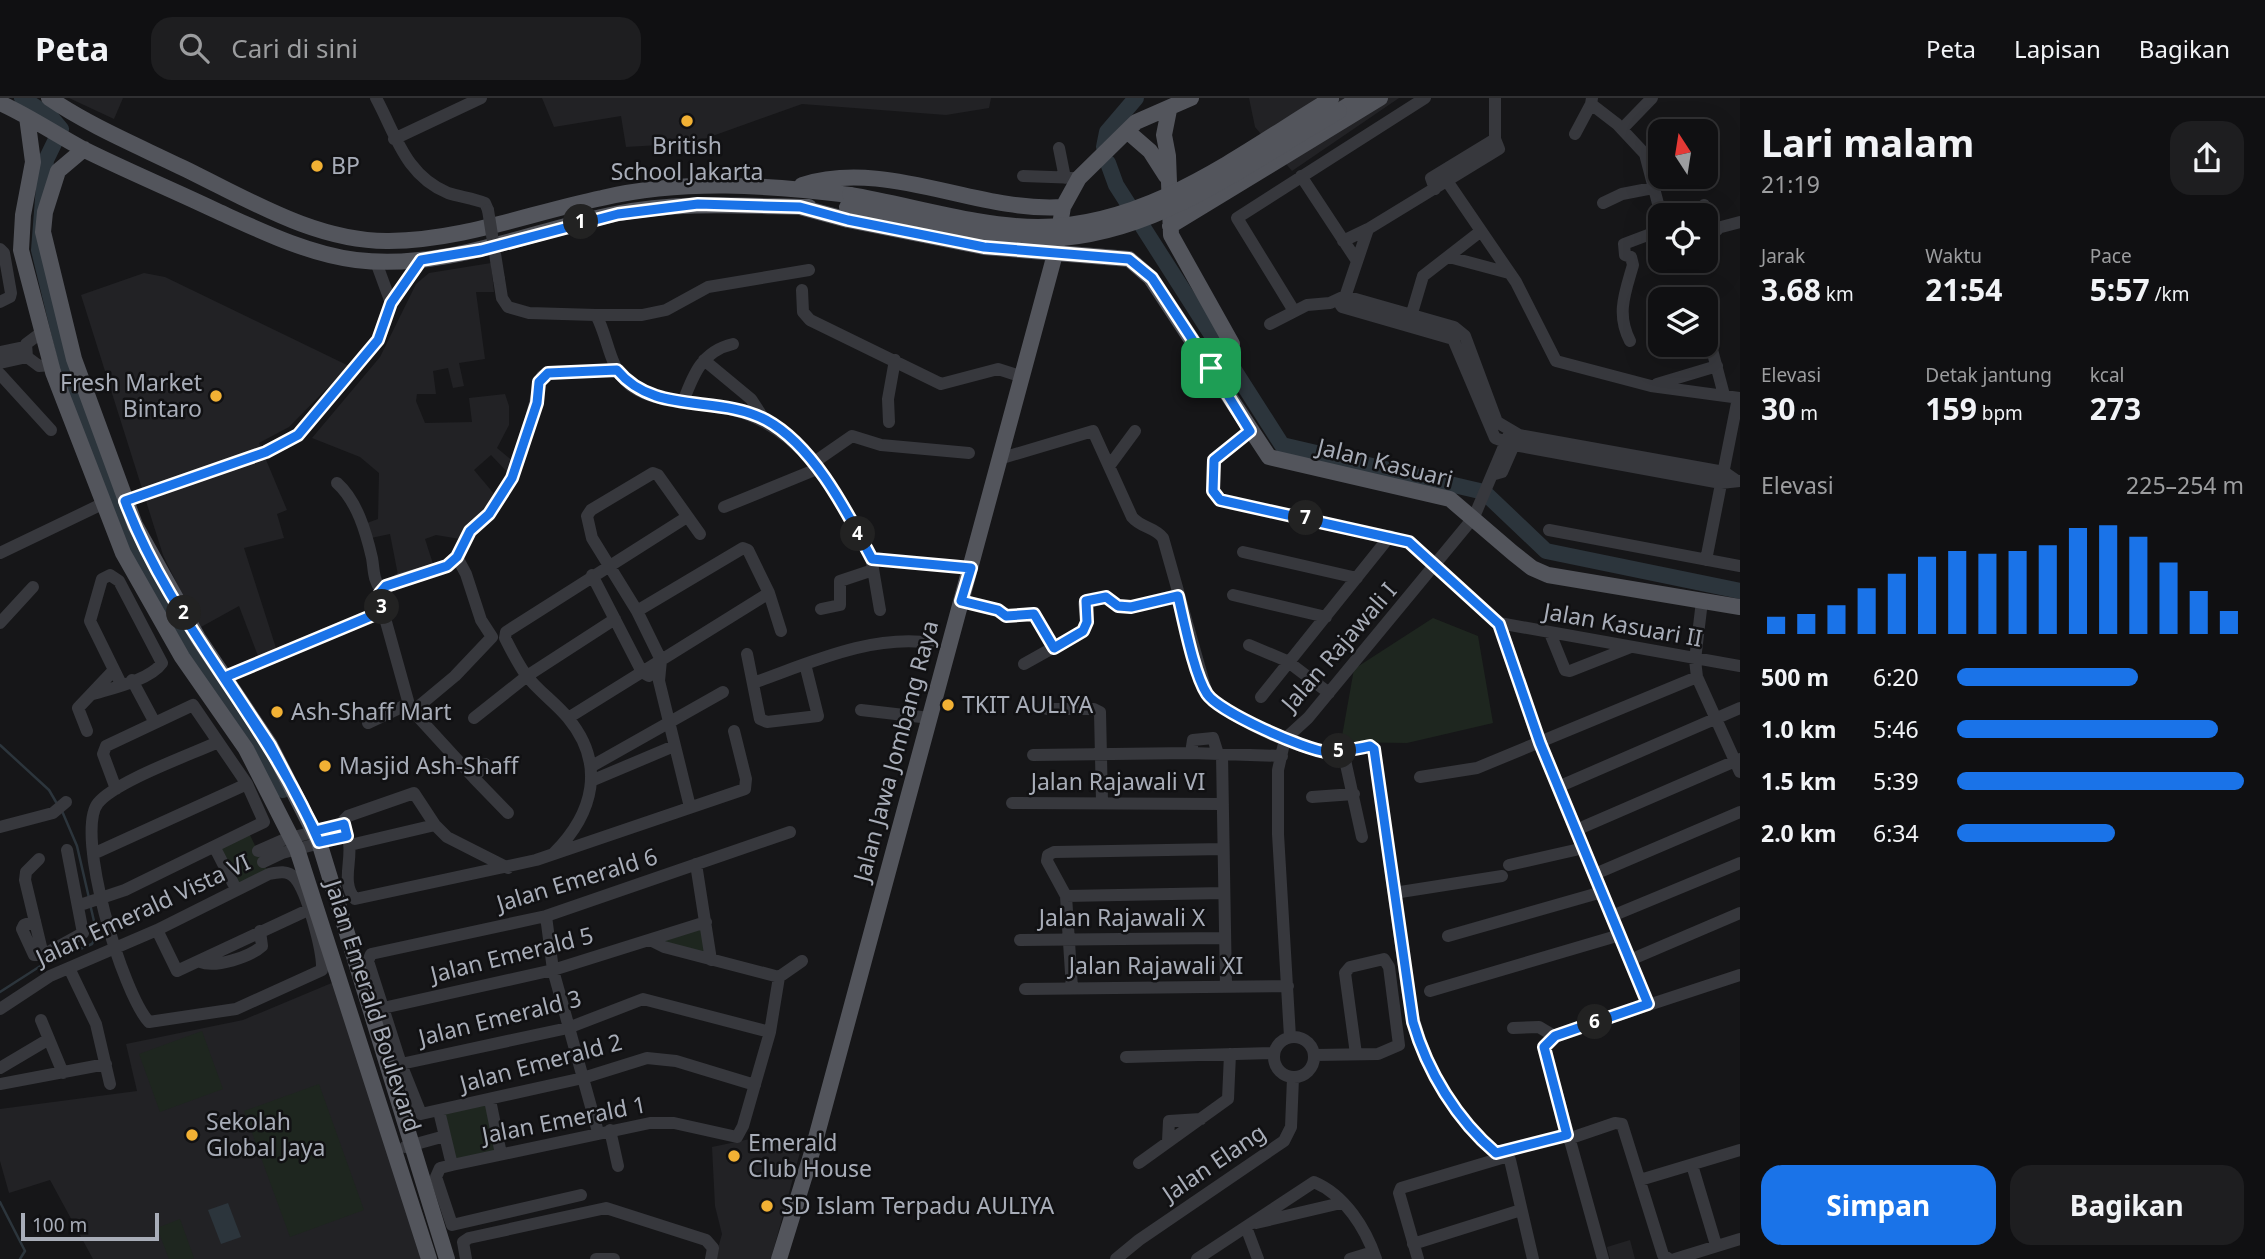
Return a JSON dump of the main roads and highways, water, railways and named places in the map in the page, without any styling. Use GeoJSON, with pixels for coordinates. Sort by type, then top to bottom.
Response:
{"type":"FeatureCollection","features":[{"type":"Feature","properties":{"kind":"main road","name":"Jalan Jawa Jombang Raya"},"geometry":{"type":"LineString","coordinates":[[779,1259],[813,1149],[930,718],[940,643],[961,601],[971,568],[1020,376],[1055,254],[1063,207],[1072,178],[1141,119],[1169,110],[1191,98]]}},
{"type":"Feature","properties":{"kind":"main road"},"geometry":{"type":"LineString","coordinates":[[53,101],[87,122],[319,230],[351,238],[388,241],[436,238],[475,231],[636,191],[732,184],[793,188],[995,236],[1046,239],[1101,232],[1168,211],[1334,102],[1360,98]]}},
{"type":"Feature","properties":{"kind":"main road"},"geometry":{"type":"LineString","coordinates":[[1170,226],[1380,98]]}},
{"type":"Feature","properties":{"kind":"main road"},"geometry":{"type":"LineString","coordinates":[[0,103],[78,146],[242,222],[319,252],[376,262],[421,260],[481,250],[618,214],[698,204],[800,207],[848,201]]}},
{"type":"Feature","properties":{"kind":"main road"},"geometry":{"type":"LineString","coordinates":[[1169,110],[1164,126],[1170,226],[1174,244],[1231,342],[1231,348],[1211,362]]}},
{"type":"Feature","properties":{"kind":"main road","name":"Jalan Emerald Boulevard"},"geometry":{"type":"LineString","coordinates":[[27,117],[36,162],[23,215],[21,250],[43,332],[63,366],[148,552],[198,638],[270,745],[317,837],[447,1259]]}},
{"type":"Feature","properties":{"kind":"main road"},"geometry":{"type":"LineString","coordinates":[[1127,131],[1150,151],[1168,178]]}},
{"type":"Feature","properties":{"kind":"main road"},"geometry":{"type":"LineString","coordinates":[[36,162],[56,169],[78,146]]}},
{"type":"Feature","properties":{"kind":"main road","name":"Jalan Emerald Boulevard"},"geometry":{"type":"LineString","coordinates":[[56,169],[43,232],[63,366],[102,504],[122,553],[182,657],[246,749],[295,843],[429,1259]]}},
{"type":"Feature","properties":{"kind":"main road"},"geometry":{"type":"LineString","coordinates":[[793,188],[834,178],[861,178],[1015,206],[1063,207]]}},
{"type":"Feature","properties":{"kind":"main road"},"geometry":{"type":"LineString","coordinates":[[215,210],[227,203],[229,189]]}},
{"type":"Feature","properties":{"kind":"main road"},"geometry":{"type":"LineString","coordinates":[[242,222],[240,208],[251,200]]}},
{"type":"Feature","properties":{"kind":"main road","name":"Jalan Kasuari"},"geometry":{"type":"LineString","coordinates":[[800,207],[848,220],[984,247],[1114,256],[1138,265],[1152,278],[1211,362],[1250,431],[1269,457],[1450,499],[1532,568],[1548,575],[1740,607]]}},
{"type":"Feature","properties":{"kind":"waterway"},"geometry":{"type":"LineString","coordinates":[[22,98],[51,117],[61,129],[46,160],[39,250],[74,394],[120,516],[216,691],[264,755],[283,790]]}},
{"type":"Feature","properties":{"kind":"waterway"},"geometry":{"type":"LineString","coordinates":[[1104,147],[1107,132],[1136,98]]}},
{"type":"Feature","properties":{"kind":"waterway"},"geometry":{"type":"LineString","coordinates":[[1108,163],[1116,185],[1282,445],[1484,492],[1546,551],[1740,591]]}},
{"type":"Feature","properties":{"kind":"waterway"},"geometry":{"type":"LineString","coordinates":[[0,745],[49,790],[56,802]]}},
{"type":"Feature","properties":{"kind":"waterway"},"geometry":{"type":"LineString","coordinates":[[62,811],[77,846],[89,898]]}},
{"type":"Feature","properties":{"kind":"waterway"},"geometry":{"type":"LineString","coordinates":[[0,992],[42,965],[92,944],[97,934],[90,904]]}},
{"type":"Feature","properties":{"kind":"waterway"},"geometry":{"type":"LineString","coordinates":[[0,1202],[25,1251],[20,1259]]}},
{"type":"Feature","properties":{"kind":"place","name":"British School Jakarta"},"geometry":{"type":"Point","coordinates":[687,121]}},
{"type":"Feature","properties":{"kind":"place","name":"BP"},"geometry":{"type":"Point","coordinates":[317,166]}},
{"type":"Feature","properties":{"kind":"place","name":"Fresh Market Bintaro"},"geometry":{"type":"Point","coordinates":[216,396]}},
{"type":"Feature","properties":{"kind":"place","name":"TKIT AULIYA"},"geometry":{"type":"Point","coordinates":[948,705]}},
{"type":"Feature","properties":{"kind":"place","name":"Ash-Shaff Mart"},"geometry":{"type":"Point","coordinates":[277,712]}},
{"type":"Feature","properties":{"kind":"place","name":"Masjid Ash-Shaff"},"geometry":{"type":"Point","coordinates":[325,766]}},
{"type":"Feature","properties":{"kind":"place","name":"Sekolah Global Jaya"},"geometry":{"type":"Point","coordinates":[192,1135]}},
{"type":"Feature","properties":{"kind":"place","name":"Emerald Club House"},"geometry":{"type":"Point","coordinates":[734,1156]}},
{"type":"Feature","properties":{"kind":"place","name":"SD Islam Terpadu AULIYA"},"geometry":{"type":"Point","coordinates":[767,1206]}}]}
